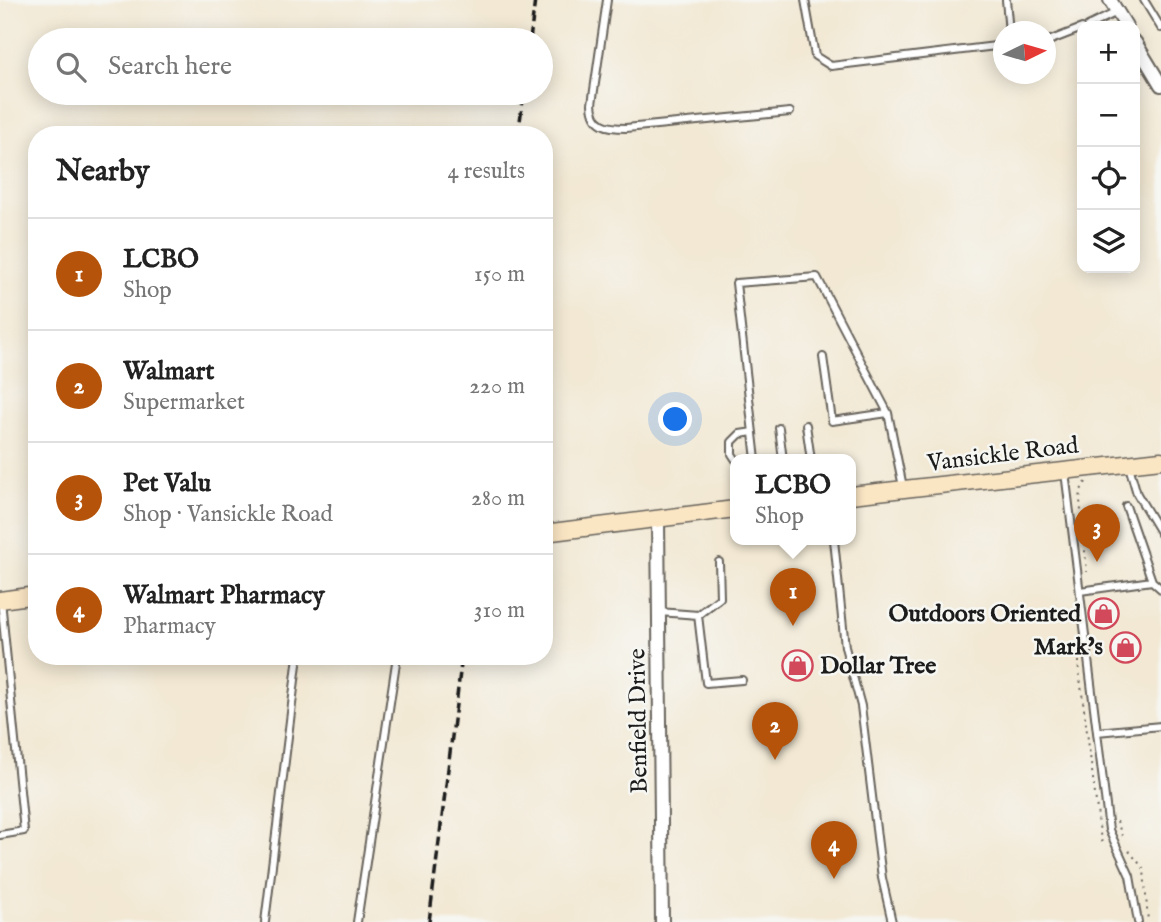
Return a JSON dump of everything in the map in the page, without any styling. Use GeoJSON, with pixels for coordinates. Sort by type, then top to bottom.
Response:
{"type":"FeatureCollection","features":[{"type":"Feature","properties":{"kind":"street"},"geometry":{"type":"LineString","coordinates":[[1110,0],[1122,21]]}},
{"type":"Feature","properties":{"kind":"street"},"geometry":{"type":"LineString","coordinates":[[1140,50],[1161,85]]}},
{"type":"Feature","properties":{"kind":"street","name":"Vansickle Road"},"geometry":{"type":"LineString","coordinates":[[856,494],[1161,460]]}},
{"type":"Feature","properties":{"kind":"street"},"geometry":{"type":"LineString","coordinates":[[553,532],[730,510]]}},
{"type":"Feature","properties":{"kind":"street","name":"Benfield Drive"},"geometry":{"type":"LineString","coordinates":[[658,519],[662,922]]}},
{"type":"Feature","properties":{"kind":"street"},"geometry":{"type":"LineString","coordinates":[[1,599],[28,596]]}},
{"type":"Feature","properties":{"kind":"lane"},"geometry":{"type":"LineString","coordinates":[[607,0],[592,104],[594,116],[605,127],[626,128],[790,112]]}},
{"type":"Feature","properties":{"kind":"lane"},"geometry":{"type":"LineString","coordinates":[[805,0],[815,56],[831,66],[993,46]]}},
{"type":"Feature","properties":{"kind":"lane"},"geometry":{"type":"LineString","coordinates":[[1006,0],[1008,21]]}},
{"type":"Feature","properties":{"kind":"lane"},"geometry":{"type":"LineString","coordinates":[[1143,0],[1161,29]]}},
{"type":"Feature","properties":{"kind":"lane"},"geometry":{"type":"LineString","coordinates":[[1098,21],[1117,12]]}},
{"type":"Feature","properties":{"kind":"lane"},"geometry":{"type":"LineString","coordinates":[[1056,38],[1077,30]]}},
{"type":"Feature","properties":{"kind":"lane"},"geometry":{"type":"LineString","coordinates":[[755,454],[736,283],[817,277],[888,413],[904,489]]}},
{"type":"Feature","properties":{"kind":"lane"},"geometry":{"type":"LineString","coordinates":[[823,357],[832,421],[888,413]]}},
{"type":"Feature","properties":{"kind":"lane"},"geometry":{"type":"LineString","coordinates":[[806,425],[810,454]]}},
{"type":"Feature","properties":{"kind":"lane"},"geometry":{"type":"LineString","coordinates":[[779,428],[782,454]]}},
{"type":"Feature","properties":{"kind":"lane"},"geometry":{"type":"LineString","coordinates":[[732,454],[732,442],[740,434],[753,432]]}},
{"type":"Feature","properties":{"kind":"lane"},"geometry":{"type":"LineString","coordinates":[[1129,464],[1138,494],[1161,534]]}},
{"type":"Feature","properties":{"kind":"lane"},"geometry":{"type":"LineString","coordinates":[[1065,470],[1109,830],[1130,876],[1138,922]]}},
{"type":"Feature","properties":{"kind":"lane"},"geometry":{"type":"LineString","coordinates":[[1126,506],[1153,581],[1161,589]]}},
{"type":"Feature","properties":{"kind":"lane"},"geometry":{"type":"LineString","coordinates":[[835,545],[845,647],[863,716],[882,878],[892,922]]}},
{"type":"Feature","properties":{"kind":"lane"},"geometry":{"type":"LineString","coordinates":[[659,612],[698,615],[720,598],[719,562]]}},
{"type":"Feature","properties":{"kind":"lane"},"geometry":{"type":"LineString","coordinates":[[1080,591],[1153,581]]}},
{"type":"Feature","properties":{"kind":"lane"},"geometry":{"type":"LineString","coordinates":[[0,835],[24,831],[2,640],[1,599]]}},
{"type":"Feature","properties":{"kind":"lane"},"geometry":{"type":"LineString","coordinates":[[698,615],[706,682],[742,680]]}},
{"type":"Feature","properties":{"kind":"lane"},"geometry":{"type":"LineString","coordinates":[[265,922],[297,665]]}},
{"type":"Feature","properties":{"kind":"lane"},"geometry":{"type":"LineString","coordinates":[[357,922],[396,665]]}},
{"type":"Feature","properties":{"kind":"lane"},"geometry":{"type":"LineString","coordinates":[[1097,732],[1161,726]]}},
{"type":"Feature","properties":{"kind":"railway"},"geometry":{"type":"LineString","coordinates":[[532,28],[535,0]]}},
{"type":"Feature","properties":{"kind":"railway"},"geometry":{"type":"LineString","coordinates":[[519,126],[522,105]]}},
{"type":"Feature","properties":{"kind":"railway"},"geometry":{"type":"LineString","coordinates":[[429,922],[461,665]]}},
{"type":"Feature","properties":{"kind":"place","name":"Pet Valu"},"geometry":{"type":"Point","coordinates":[1097,562]}},
{"type":"Feature","properties":{"kind":"place","name":"Outdoors Oriented"},"geometry":{"type":"Point","coordinates":[1104,614]}},
{"type":"Feature","properties":{"kind":"place","name":"LCBO"},"geometry":{"type":"Point","coordinates":[793,626]}},
{"type":"Feature","properties":{"kind":"place","name":"Mark's"},"geometry":{"type":"Point","coordinates":[1126,647]}},
{"type":"Feature","properties":{"kind":"place","name":"Dollar Tree"},"geometry":{"type":"Point","coordinates":[797,666]}},
{"type":"Feature","properties":{"kind":"place","name":"Walmart"},"geometry":{"type":"Point","coordinates":[775,760]}},
{"type":"Feature","properties":{"kind":"place","name":"Walmart Pharmacy"},"geometry":{"type":"Point","coordinates":[834,879]}}]}
